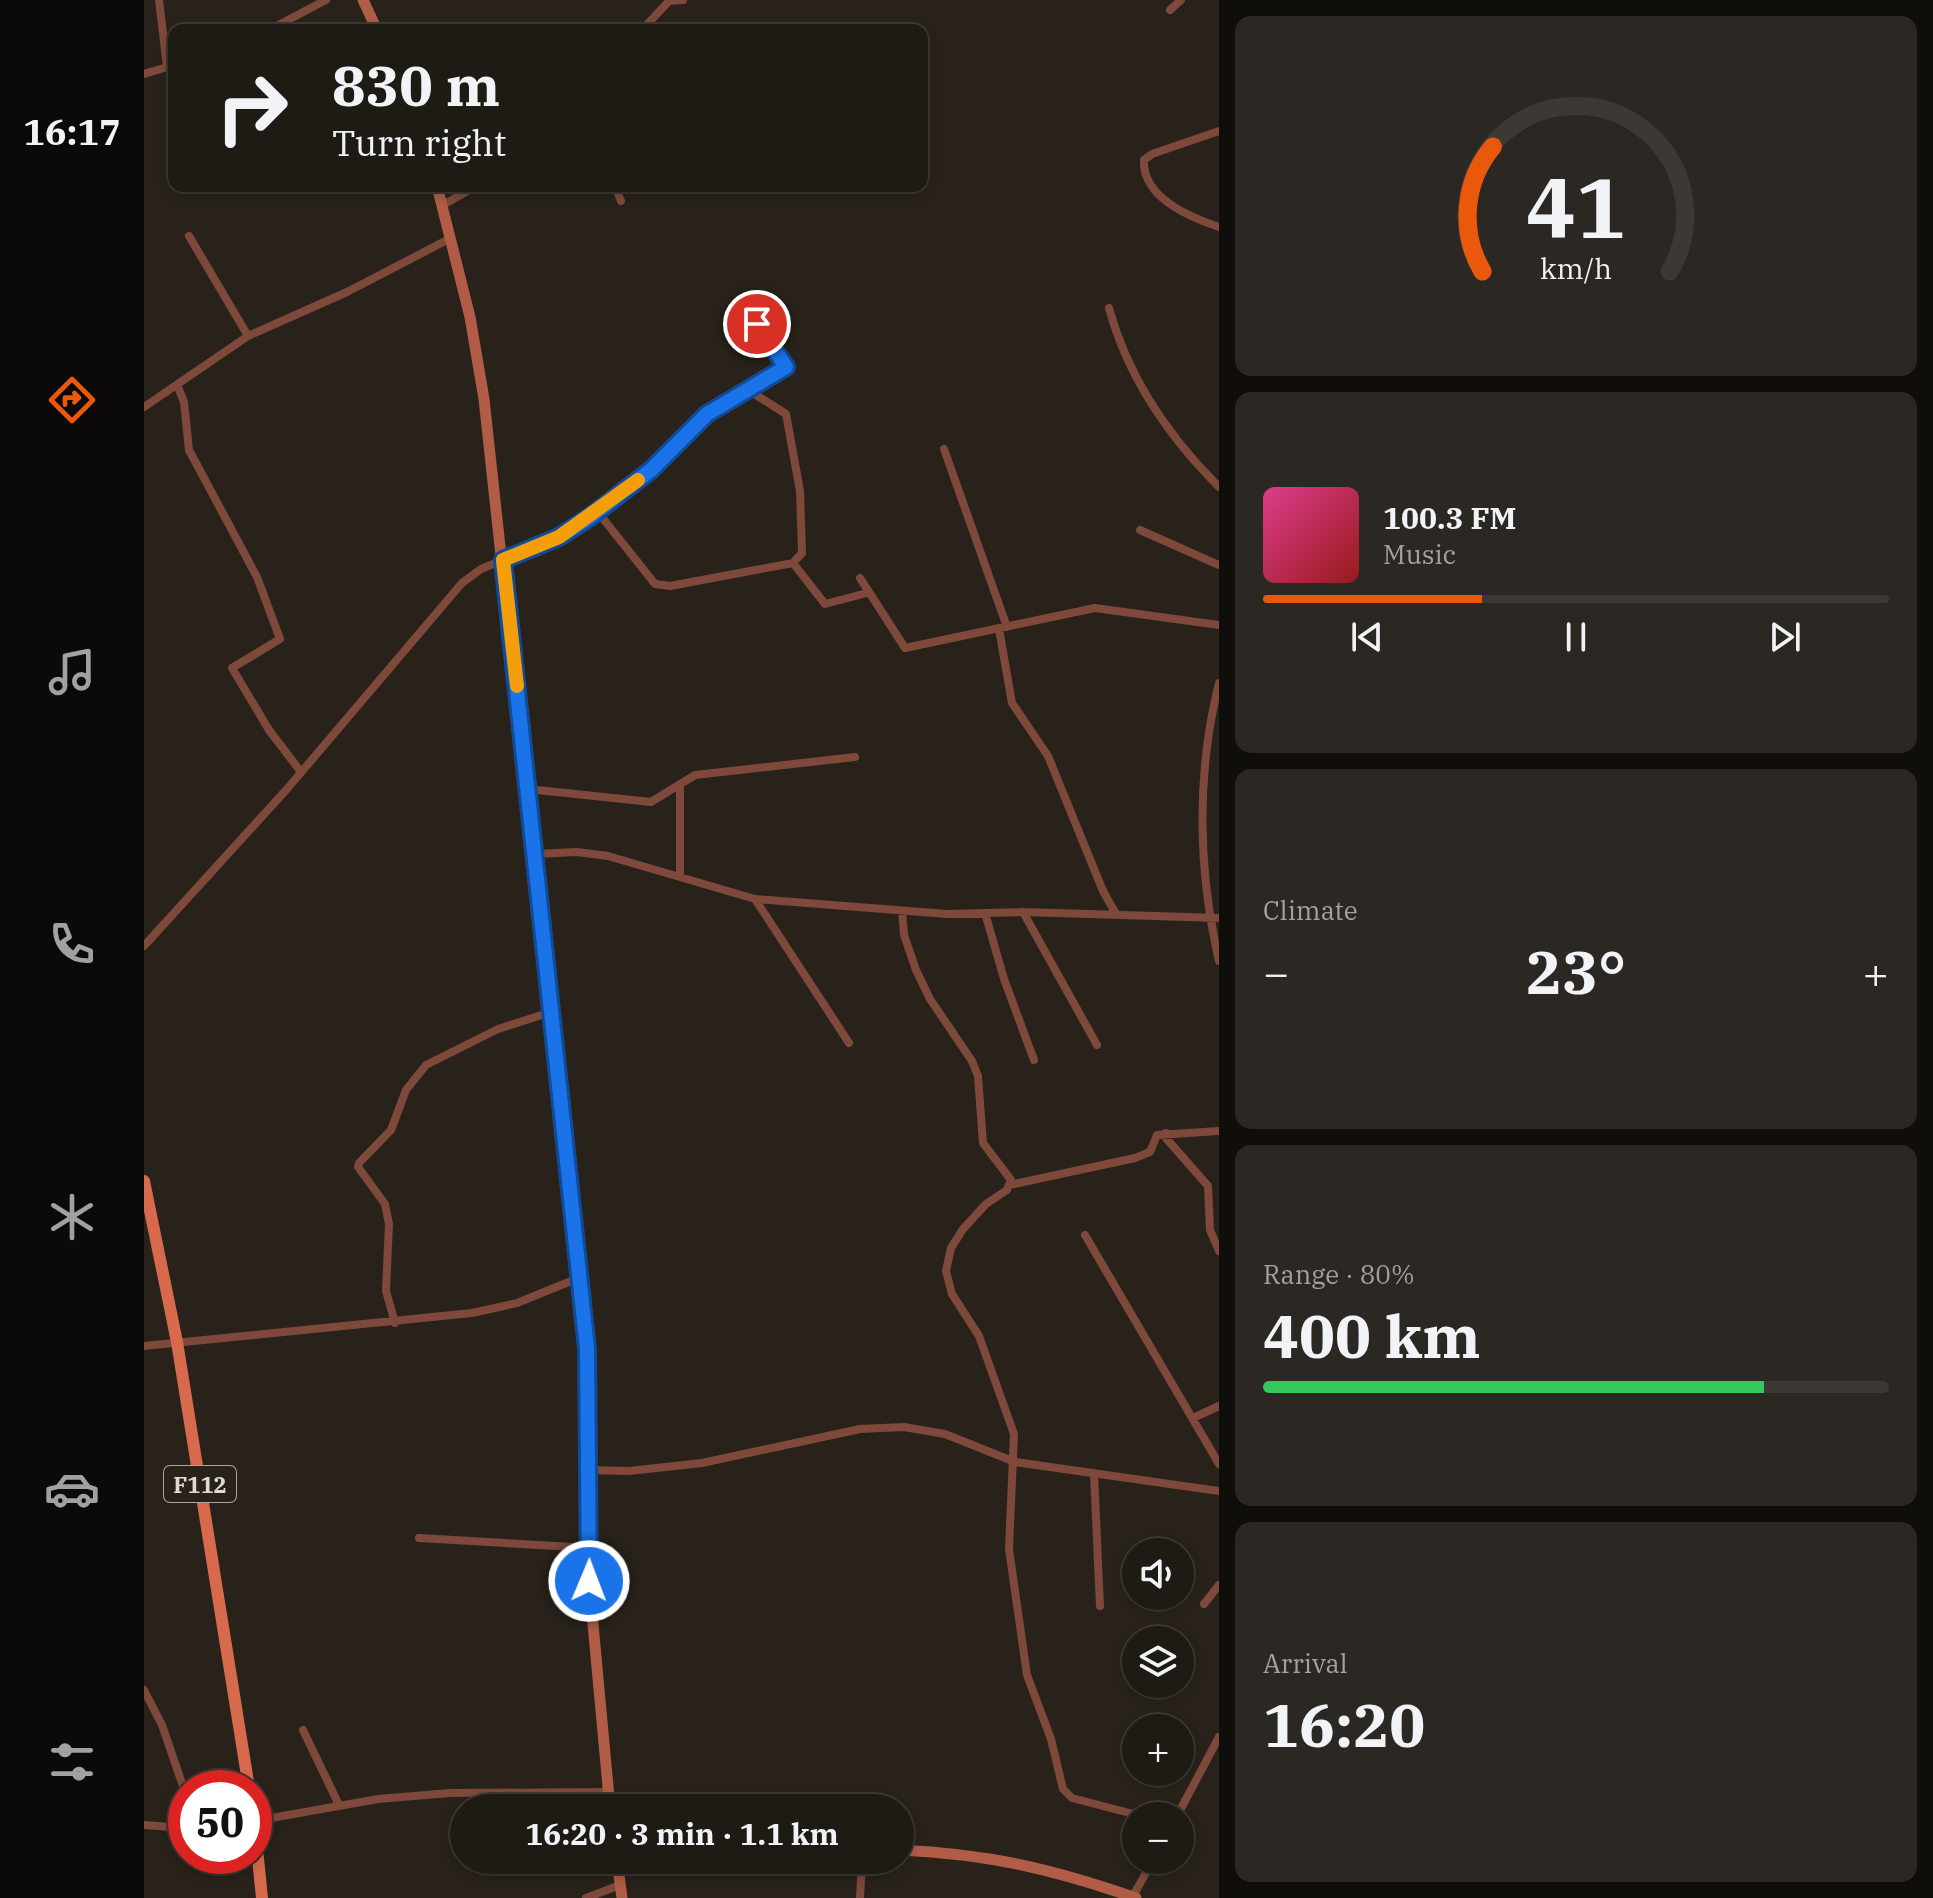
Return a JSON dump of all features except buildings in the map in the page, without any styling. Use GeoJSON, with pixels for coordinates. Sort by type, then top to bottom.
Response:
{"type":"FeatureCollection","features":[{"type":"Feature","properties":{"kind":"main road"},"geometry":{"type":"LineString","coordinates":[[363,0],[374,24]]}},
{"type":"Feature","properties":{"kind":"main road"},"geometry":{"type":"LineString","coordinates":[[439,192],[484,399],[581,1277],[587,1349],[593,1644],[608,1792]]}},
{"type":"Feature","properties":{"kind":"main road","name":"F112"},"geometry":{"type":"LineString","coordinates":[[144,1181],[177,1342],[246,1770]]}},
{"type":"Feature","properties":{"kind":"main road"},"geometry":{"type":"LineString","coordinates":[[914,1851],[987,1856],[1064,1873],[1134,1898]]}},
{"type":"Feature","properties":{"kind":"main road"},"geometry":{"type":"LineString","coordinates":[[260,1874],[262,1898]]}},
{"type":"Feature","properties":{"kind":"main road"},"geometry":{"type":"LineString","coordinates":[[619,1874],[622,1898]]}},
{"type":"Feature","properties":{"kind":"street"},"geometry":{"type":"LineString","coordinates":[[159,0],[168,54]]}},
{"type":"Feature","properties":{"kind":"street"},"geometry":{"type":"LineString","coordinates":[[280,24],[326,0]]}},
{"type":"Feature","properties":{"kind":"street"},"geometry":{"type":"LineString","coordinates":[[648,24],[669,1],[683,0]]}},
{"type":"Feature","properties":{"kind":"street"},"geometry":{"type":"LineString","coordinates":[[1170,10],[1181,0]]}},
{"type":"Feature","properties":{"kind":"street"},"geometry":{"type":"LineString","coordinates":[[144,74],[168,67]]}},
{"type":"Feature","properties":{"kind":"street"},"geometry":{"type":"LineString","coordinates":[[1219,131],[1152,154],[1144,160],[1143,167],[1144,176],[1164,199],[1188,217],[1219,227]]}},
{"type":"Feature","properties":{"kind":"street"},"geometry":{"type":"LineString","coordinates":[[443,205],[466,192]]}},
{"type":"Feature","properties":{"kind":"street"},"geometry":{"type":"LineString","coordinates":[[617,192],[621,201]]}},
{"type":"Feature","properties":{"kind":"street"},"geometry":{"type":"LineString","coordinates":[[189,236],[248,336]]}},
{"type":"Feature","properties":{"kind":"street"},"geometry":{"type":"LineString","coordinates":[[144,407],[178,387],[248,336],[347,292],[451,238]]}},
{"type":"Feature","properties":{"kind":"street"},"geometry":{"type":"LineString","coordinates":[[1109,308],[1119,346],[1134,376],[1178,441],[1219,487]]}},
{"type":"Feature","properties":{"kind":"street"},"geometry":{"type":"LineString","coordinates":[[144,946],[301,772],[462,583],[481,569],[559,537],[651,470],[707,414],[786,367],[757,324]]}},
{"type":"Feature","properties":{"kind":"street"},"geometry":{"type":"LineString","coordinates":[[178,387],[184,402],[189,450],[257,577],[280,639],[232,668],[269,730],[301,772]]}},
{"type":"Feature","properties":{"kind":"street"},"geometry":{"type":"LineString","coordinates":[[597,511],[655,584],[670,586],[793,563],[802,553],[800,491],[786,414],[748,390]]}},
{"type":"Feature","properties":{"kind":"street"},"geometry":{"type":"LineString","coordinates":[[944,449],[1003,628],[1012,703],[1048,756],[1103,891],[1116,914]]}},
{"type":"Feature","properties":{"kind":"street"},"geometry":{"type":"LineString","coordinates":[[1140,530],[1219,565]]}},
{"type":"Feature","properties":{"kind":"street"},"geometry":{"type":"LineString","coordinates":[[793,563],[825,604],[867,593]]}},
{"type":"Feature","properties":{"kind":"street"},"geometry":{"type":"LineString","coordinates":[[860,578],[905,648],[1095,608],[1219,625]]}},
{"type":"Feature","properties":{"kind":"street"},"geometry":{"type":"LineString","coordinates":[[1219,683],[1209,735],[1202,830],[1208,917],[1219,961]]}},
{"type":"Feature","properties":{"kind":"street"},"geometry":{"type":"LineString","coordinates":[[528,789],[651,802],[695,775],[855,757]]}},
{"type":"Feature","properties":{"kind":"street"},"geometry":{"type":"LineString","coordinates":[[680,787],[680,877]]}},
{"type":"Feature","properties":{"kind":"street"},"geometry":{"type":"LineString","coordinates":[[535,854],[577,852],[608,856],[755,899],[902,911],[1219,918]]}},
{"type":"Feature","properties":{"kind":"street"},"geometry":{"type":"LineString","coordinates":[[755,899],[849,1043]]}},
{"type":"Feature","properties":{"kind":"street"},"geometry":{"type":"LineString","coordinates":[[902,911],[904,935],[916,970],[930,999],[975,1069],[981,1096],[983,1143],[1009,1176],[1010,1185]]}},
{"type":"Feature","properties":{"kind":"street"},"geometry":{"type":"LineString","coordinates":[[1023,912],[1097,1045]]}},
{"type":"Feature","properties":{"kind":"street"},"geometry":{"type":"LineString","coordinates":[[985,913],[1004,979],[1034,1060]]}},
{"type":"Feature","properties":{"kind":"street"},"geometry":{"type":"LineString","coordinates":[[395,1323],[386,1291],[389,1224],[385,1204],[358,1167],[359,1163],[391,1130],[406,1090],[426,1065],[498,1029],[551,1012]]}},
{"type":"Feature","properties":{"kind":"street"},"geometry":{"type":"LineString","coordinates":[[1122,1811],[1072,1798],[1063,1789],[1051,1739],[1027,1675],[1014,1596],[1009,1549],[1014,1434],[979,1336],[952,1294],[946,1271],[951,1248],[963,1229],[1010,1185],[1135,1158],[1150,1152],[1157,1135],[1219,1131]]}},
{"type":"Feature","properties":{"kind":"street"},"geometry":{"type":"LineString","coordinates":[[1166,1133],[1166,1138],[1208,1186],[1210,1230],[1219,1251]]}},
{"type":"Feature","properties":{"kind":"street"},"geometry":{"type":"LineString","coordinates":[[1085,1235],[1219,1464]]}},
{"type":"Feature","properties":{"kind":"street"},"geometry":{"type":"LineString","coordinates":[[144,1346],[472,1313],[517,1303],[581,1277]]}},
{"type":"Feature","properties":{"kind":"street"},"geometry":{"type":"LineString","coordinates":[[1193,1418],[1219,1406]]}},
{"type":"Feature","properties":{"kind":"street"},"geometry":{"type":"LineString","coordinates":[[590,1470],[629,1471],[702,1463],[880,1427],[945,1434],[1015,1462],[1219,1491]]}},
{"type":"Feature","properties":{"kind":"street"},"geometry":{"type":"LineString","coordinates":[[1094,1474],[1100,1606]]}},
{"type":"Feature","properties":{"kind":"street"},"geometry":{"type":"LineString","coordinates":[[419,1538],[590,1548]]}},
{"type":"Feature","properties":{"kind":"street"},"geometry":{"type":"LineString","coordinates":[[1204,1604],[1219,1585]]}},
{"type":"Feature","properties":{"kind":"street"},"geometry":{"type":"LineString","coordinates":[[144,1690],[162,1725],[177,1770]]}},
{"type":"Feature","properties":{"kind":"street"},"geometry":{"type":"LineString","coordinates":[[303,1730],[339,1805]]}},
{"type":"Feature","properties":{"kind":"street"},"geometry":{"type":"LineString","coordinates":[[1184,1802],[1219,1737]]}},
{"type":"Feature","properties":{"kind":"street"},"geometry":{"type":"LineString","coordinates":[[272,1817],[339,1805],[450,1793],[608,1792]]}},
{"type":"Feature","properties":{"kind":"street"},"geometry":{"type":"LineString","coordinates":[[144,1825],[168,1827]]}},
{"type":"Feature","properties":{"kind":"street"},"geometry":{"type":"LineString","coordinates":[[860,1898],[861,1874]]}},
{"type":"Feature","properties":{"kind":"street"},"geometry":{"type":"LineString","coordinates":[[1134,1898],[1146,1874]]}},
{"type":"Feature","properties":{"kind":"street"},"geometry":{"type":"LineString","coordinates":[[586,1898],[620,1885]]}},
{"type":"Feature","properties":{"kind":"slow traffic"},"geometry":{"type":"LineString","coordinates":[[517,686],[503,560],[559,537],[638,480]]}},
{"type":"Feature","properties":{"kind":"route"},"geometry":{"type":"LineString","coordinates":[[589,1581],[587,1349],[503,560],[559,537],[590,517],[651,470],[707,414],[786,367],[757,324]]}}]}
